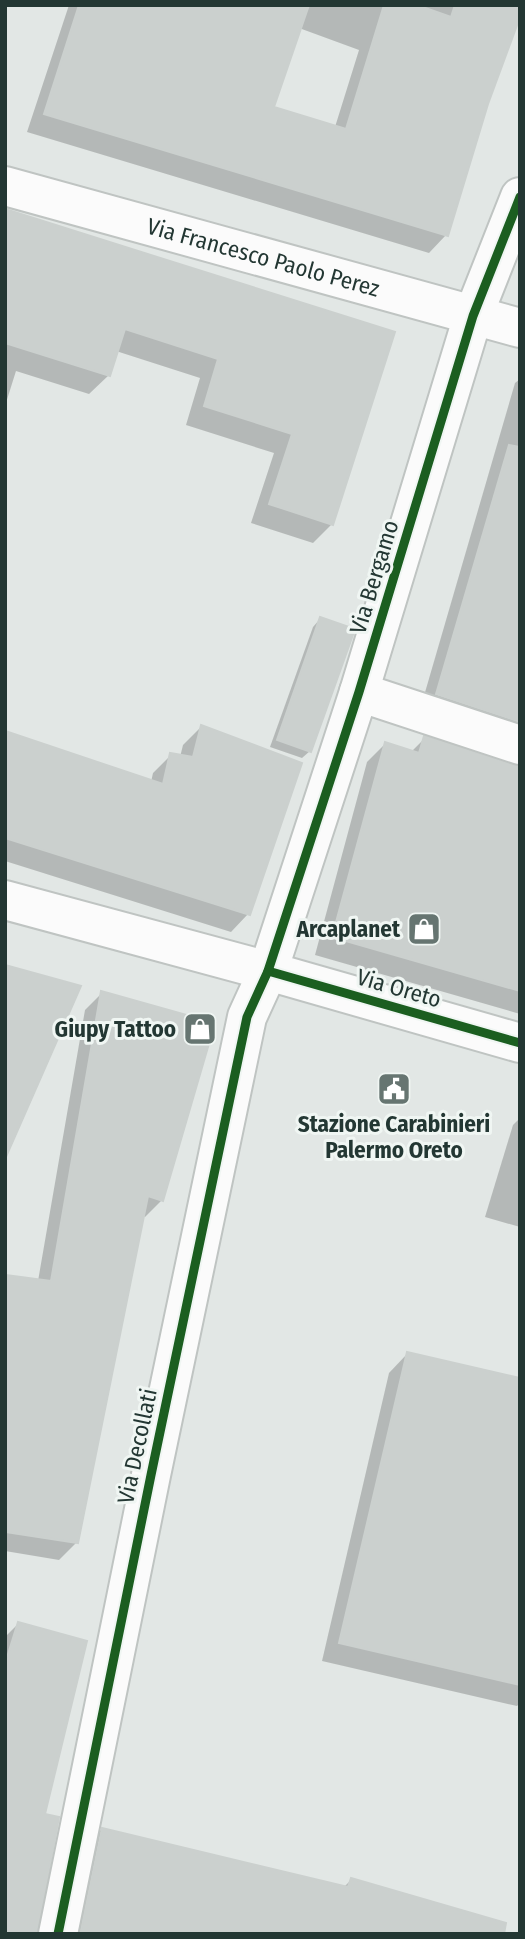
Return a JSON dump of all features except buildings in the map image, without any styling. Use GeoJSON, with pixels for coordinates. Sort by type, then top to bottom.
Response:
{"type":"FeatureCollection","features":[{"type":"Feature","properties":{"kind":"street","name":"Via Francesco Paolo Perez"},"geometry":{"type":"LineString","coordinates":[[5,186],[520,328]]}},
{"type":"Feature","properties":{"kind":"street","name":"Via Bergamo"},"geometry":{"type":"LineString","coordinates":[[268,971],[359,692],[473,316],[520,197]]}},
{"type":"Feature","properties":{"kind":"street"},"geometry":{"type":"LineString","coordinates":[[359,692],[520,745]]}},
{"type":"Feature","properties":{"kind":"street","name":"Via Oreto"},"geometry":{"type":"LineString","coordinates":[[5,900],[520,1043]]}},
{"type":"Feature","properties":{"kind":"street","name":"Via Decollati"},"geometry":{"type":"LineString","coordinates":[[58,1934],[247,1017],[268,971]]}},
{"type":"Feature","properties":{"kind":"cycle path"},"geometry":{"type":"LineString","coordinates":[[58,1934],[247,1017],[268,971],[359,692],[473,316],[520,197]]}},
{"type":"Feature","properties":{"kind":"cycle path"},"geometry":{"type":"LineString","coordinates":[[268,971],[520,1043]]}},
{"type":"Feature","properties":{"kind":"place","name":"Arcaplanet"},"geometry":{"type":"Point","coordinates":[424,929]}},
{"type":"Feature","properties":{"kind":"place","name":"Giupy Tattoo"},"geometry":{"type":"Point","coordinates":[200,1029]}},
{"type":"Feature","properties":{"kind":"place","name":"Stazione Carabinieri Palermo Oreto"},"geometry":{"type":"Point","coordinates":[394,1089]}}]}
